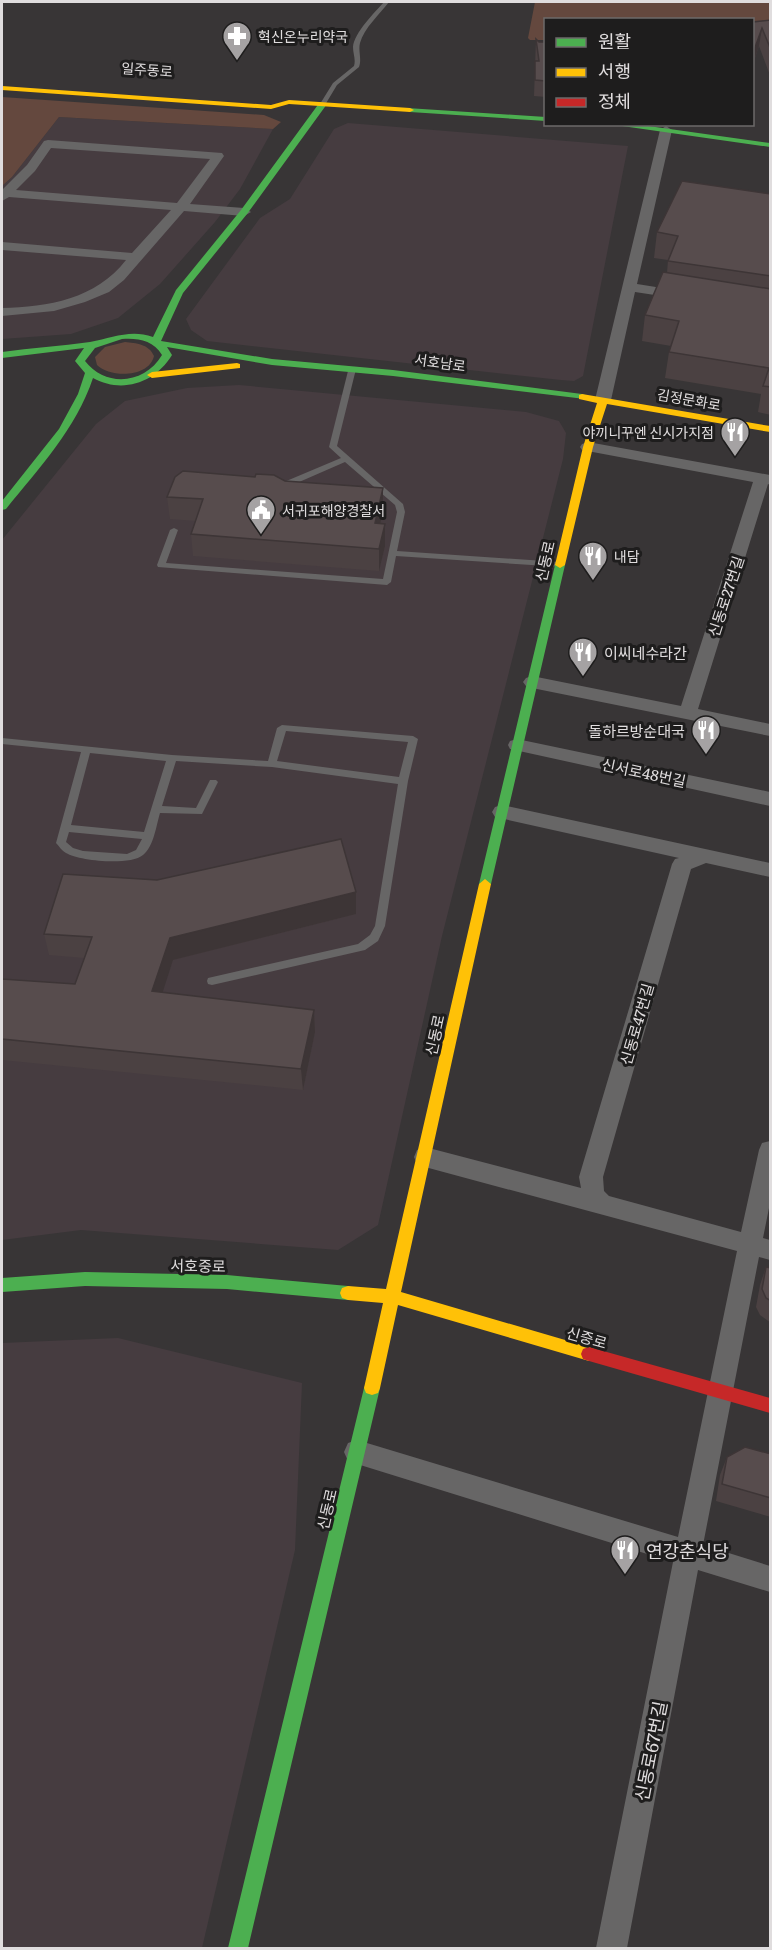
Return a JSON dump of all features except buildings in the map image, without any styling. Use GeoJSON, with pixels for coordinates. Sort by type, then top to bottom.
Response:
{"type":"FeatureCollection","features":[{"type":"Feature","properties":{"kind":"street","name":"일주동로"},"geometry":{"type":"LineString","coordinates":[[2,74],[273,95],[289,102]]}},
{"type":"Feature","properties":{"kind":"street","name":"일주동로"},"geometry":{"type":"LineString","coordinates":[[2,88],[271,107],[289,102],[544,119]]}},
{"type":"Feature","properties":{"kind":"street"},"geometry":{"type":"LineString","coordinates":[[160,305],[179,292],[244,212],[323,104]]}},
{"type":"Feature","properties":{"kind":"street"},"geometry":{"type":"LineString","coordinates":[[271,107],[293,119],[295,127],[303,131],[334,120],[370,117],[404,110]]}},
{"type":"Feature","properties":{"kind":"street"},"geometry":{"type":"LineString","coordinates":[[630,126],[771,145]]}},
{"type":"Feature","properties":{"kind":"street","name":"신동로"},"geometry":{"type":"LineString","coordinates":[[238,1948],[394,1297],[517,745],[588,447],[603,400],[666,130]]}},
{"type":"Feature","properties":{"kind":"street"},"geometry":{"type":"LineString","coordinates":[[2,312],[47,309],[104,289],[121,277],[181,207],[218,156],[48,144],[31,168],[4,195]]}},
{"type":"Feature","properties":{"kind":"street"},"geometry":{"type":"LineString","coordinates":[[4,195],[244,212]]}},
{"type":"Feature","properties":{"kind":"street"},"geometry":{"type":"LineString","coordinates":[[2,246],[136,257]]}},
{"type":"Feature","properties":{"kind":"street"},"geometry":{"type":"LineString","coordinates":[[629,287],[700,298]]}},
{"type":"Feature","properties":{"kind":"street"},"geometry":{"type":"LineString","coordinates":[[158,343],[179,292]]}},
{"type":"Feature","properties":{"kind":"street"},"geometry":{"type":"LineString","coordinates":[[2,357],[93,344],[113,337],[132,324]]}},
{"type":"Feature","properties":{"kind":"street"},"geometry":{"type":"LineString","coordinates":[[113,337],[136,336],[158,343],[272,362]]}},
{"type":"Feature","properties":{"kind":"street"},"geometry":{"type":"LineString","coordinates":[[152,375],[167,360],[167,352],[158,343]]}},
{"type":"Feature","properties":{"kind":"street"},"geometry":{"type":"LineString","coordinates":[[2,507],[71,421],[83,398],[87,372],[81,363],[81,356],[93,344]]}},
{"type":"Feature","properties":{"kind":"street"},"geometry":{"type":"LineString","coordinates":[[2,357],[45,364]]}},
{"type":"Feature","properties":{"kind":"street"},"geometry":{"type":"LineString","coordinates":[[108,395],[133,381],[152,375],[272,362]]}},
{"type":"Feature","properties":{"kind":"street","name":"서호남로"},"geometry":{"type":"LineString","coordinates":[[272,362],[352,369],[603,400]]}},
{"type":"Feature","properties":{"kind":"street"},"geometry":{"type":"LineString","coordinates":[[65,367],[87,372],[109,381],[133,381]]}},
{"type":"Feature","properties":{"kind":"street","name":"김정문화로"},"geometry":{"type":"LineString","coordinates":[[603,400],[771,429]]}},
{"type":"Feature","properties":{"kind":"street"},"geometry":{"type":"LineString","coordinates":[[71,421],[93,405]]}},
{"type":"Feature","properties":{"kind":"street","name":"신동로27번길"},"geometry":{"type":"LineString","coordinates":[[588,447],[766,479],[688,713]]}},
{"type":"Feature","properties":{"kind":"street"},"geometry":{"type":"LineString","coordinates":[[532,682],[771,730]]}},
{"type":"Feature","properties":{"kind":"street","name":"신서로48번길"},"geometry":{"type":"LineString","coordinates":[[517,745],[771,799]]}},
{"type":"Feature","properties":{"kind":"street"},"geometry":{"type":"LineString","coordinates":[[502,812],[771,870]]}},
{"type":"Feature","properties":{"kind":"street","name":"신동로47번길"},"geometry":{"type":"LineString","coordinates":[[602,1204],[593,1195],[591,1177],[682,864],[706,856]]}},
{"type":"Feature","properties":{"kind":"street"},"geometry":{"type":"LineString","coordinates":[[718,1392],[760,1247],[771,1150]]}},
{"type":"Feature","properties":{"kind":"street"},"geometry":{"type":"LineString","coordinates":[[424,1157],[760,1247]]}},
{"type":"Feature","properties":{"kind":"street","name":"서호중로"},"geometry":{"type":"LineString","coordinates":[[2,1285],[85,1279],[227,1282],[394,1297]]}},
{"type":"Feature","properties":{"kind":"street","name":"신중로"},"geometry":{"type":"LineString","coordinates":[[394,1297],[771,1406]]}},
{"type":"Feature","properties":{"kind":"street","name":"신동로67번길"},"geometry":{"type":"LineString","coordinates":[[612,1948],[718,1392]]}},
{"type":"Feature","properties":{"kind":"street"},"geometry":{"type":"LineString","coordinates":[[357,1452],[771,1579]]}},
{"type":"Feature","properties":{"kind":"lane"},"geometry":{"type":"LineString","coordinates":[[323,104],[335,84],[356,68],[358,63],[356,45],[360,35],[386,2]]}},
{"type":"Feature","properties":{"kind":"lane"},"geometry":{"type":"LineString","coordinates":[[352,369],[333,447],[400,507]]}},
{"type":"Feature","properties":{"kind":"lane"},"geometry":{"type":"LineString","coordinates":[[286,500],[281,496],[287,484],[347,458]]}},
{"type":"Feature","properties":{"kind":"lane"},"geometry":{"type":"LineString","coordinates":[[389,506],[400,507]]}},
{"type":"Feature","properties":{"kind":"lane"},"geometry":{"type":"LineString","coordinates":[[174,530],[161,565],[387,582],[400,507]]}},
{"type":"Feature","properties":{"kind":"lane"},"geometry":{"type":"LineString","coordinates":[[394,552],[560,565]]}},
{"type":"Feature","properties":{"kind":"lane"},"geometry":{"type":"LineString","coordinates":[[212,981],[362,947],[374,938],[380,926],[403,781],[413,739],[282,728],[272,764]]}},
{"type":"Feature","properties":{"kind":"lane"},"geometry":{"type":"LineString","coordinates":[[2,741],[172,758],[272,764],[403,781]]}},
{"type":"Feature","properties":{"kind":"lane"},"geometry":{"type":"LineString","coordinates":[[86,749],[61,843],[69,851],[83,855],[128,858],[139,853],[148,837],[172,758]]}},
{"type":"Feature","properties":{"kind":"lane"},"geometry":{"type":"LineString","coordinates":[[156,809],[199,812],[213,782]]}},
{"type":"Feature","properties":{"kind":"lane"},"geometry":{"type":"LineString","coordinates":[[65,828],[148,837]]}},
{"type":"Feature","properties":{"kind":"shaded area"},"geometry":{"type":"Polygon","coordinates":[[[535,2],[770,2],[770,28],[754,29],[754,18],[544,18],[544,40],[528,38],[535,2]]]}},
{"type":"Feature","properties":{"kind":"shaded area"},"geometry":{"type":"Polygon","coordinates":[[[2,97],[264,115],[281,122],[273,129],[59,117],[12,177],[2,186],[2,97]]]}},
{"type":"Feature","properties":{"kind":"shaded area"},"geometry":{"type":"Polygon","coordinates":[[[59,117],[273,129],[240,189],[215,222],[160,284],[118,318],[71,334],[2,339],[2,186],[12,177],[59,117]]]}},
{"type":"Feature","properties":{"kind":"shaded area"},"geometry":{"type":"Polygon","coordinates":[[[348,123],[628,146],[583,376],[574,381],[561,380],[207,341],[191,330],[186,319],[260,218],[290,199],[334,129],[348,123]]]}},
{"type":"Feature","properties":{"kind":"shaded area"},"geometry":{"type":"Polygon","coordinates":[[[125,342],[138,344],[152,352],[154,356],[145,369],[119,374],[97,365],[95,357],[105,347],[125,342]]]}},
{"type":"Feature","properties":{"kind":"shaded area"},"geometry":{"type":"Polygon","coordinates":[[[239,385],[526,412],[559,421],[566,433],[563,459],[442,936],[378,1225],[338,1250],[81,1230],[2,1240],[2,540],[96,424],[125,401],[187,388],[239,385]]]}},
{"type":"Feature","properties":{"kind":"shaded area"},"geometry":{"type":"Polygon","coordinates":[[[118,1338],[302,1383],[295,1550],[202,1948],[2,1948],[2,1343],[118,1338]]]}},
{"type":"Feature","properties":{"kind":"traffic: fast"},"geometry":{"type":"LineString","coordinates":[[156,342],[179,292],[244,212],[323,104]]}},
{"type":"Feature","properties":{"kind":"traffic: fast"},"geometry":{"type":"LineString","coordinates":[[410,110],[544,119]]}},
{"type":"Feature","properties":{"kind":"traffic: fast"},"geometry":{"type":"LineString","coordinates":[[627,126],[770,145]]}},
{"type":"Feature","properties":{"kind":"traffic: fast"},"geometry":{"type":"LineString","coordinates":[[122,336],[148,338],[159,344],[167,355],[150,375],[125,382],[112,382],[99,378],[88,371],[80,361],[92,346],[103,340],[122,336]]}},
{"type":"Feature","properties":{"kind":"traffic: fast"},"geometry":{"type":"LineString","coordinates":[[159,343],[272,362],[393,373],[582,397]]}},
{"type":"Feature","properties":{"kind":"traffic: fast"},"geometry":{"type":"LineString","coordinates":[[2,355],[93,344]]}},
{"type":"Feature","properties":{"kind":"traffic: fast"},"geometry":{"type":"LineString","coordinates":[[2,507],[64,429],[83,394],[89,375]]}},
{"type":"Feature","properties":{"kind":"traffic: fast"},"geometry":{"type":"LineString","coordinates":[[485,884],[560,565]]}},
{"type":"Feature","properties":{"kind":"traffic: fast"},"geometry":{"type":"LineString","coordinates":[[2,1285],[85,1279],[227,1282],[348,1293]]}},
{"type":"Feature","properties":{"kind":"traffic: fast"},"geometry":{"type":"LineString","coordinates":[[238,1948],[372,1388]]}},
{"type":"Feature","properties":{"kind":"traffic: slow"},"geometry":{"type":"LineString","coordinates":[[2,88],[271,107],[289,102],[410,110]]}},
{"type":"Feature","properties":{"kind":"traffic: slow"},"geometry":{"type":"LineString","coordinates":[[152,375],[237,366]]}},
{"type":"Feature","properties":{"kind":"traffic: slow"},"geometry":{"type":"LineString","coordinates":[[582,397],[770,429]]}},
{"type":"Feature","properties":{"kind":"traffic: slow"},"geometry":{"type":"LineString","coordinates":[[560,565],[588,447],[603,400]]}},
{"type":"Feature","properties":{"kind":"traffic: slow"},"geometry":{"type":"LineString","coordinates":[[372,1388],[485,884]]}},
{"type":"Feature","properties":{"kind":"traffic: slow"},"geometry":{"type":"LineString","coordinates":[[348,1293],[394,1297],[589,1354]]}},
{"type":"Feature","properties":{"kind":"traffic: jam"},"geometry":{"type":"LineString","coordinates":[[589,1354],[770,1406]]}},
{"type":"Feature","properties":{"kind":"place","name":"혁신온누리약국"},"geometry":{"type":"Point","coordinates":[237,62]}},
{"type":"Feature","properties":{"kind":"place","name":"야끼니꾸엔 신시가지점"},"geometry":{"type":"Point","coordinates":[735,458]}},
{"type":"Feature","properties":{"kind":"place","name":"서귀포해양경찰서"},"geometry":{"type":"Point","coordinates":[261,536]}},
{"type":"Feature","properties":{"kind":"place","name":"내담"},"geometry":{"type":"Point","coordinates":[593,582]}},
{"type":"Feature","properties":{"kind":"place","name":"이씨네수라간"},"geometry":{"type":"Point","coordinates":[583,678]}},
{"type":"Feature","properties":{"kind":"place","name":"돌하르방순대국"},"geometry":{"type":"Point","coordinates":[706,756]}},
{"type":"Feature","properties":{"kind":"place","name":"연강춘식당"},"geometry":{"type":"Point","coordinates":[625,1576]}}]}
